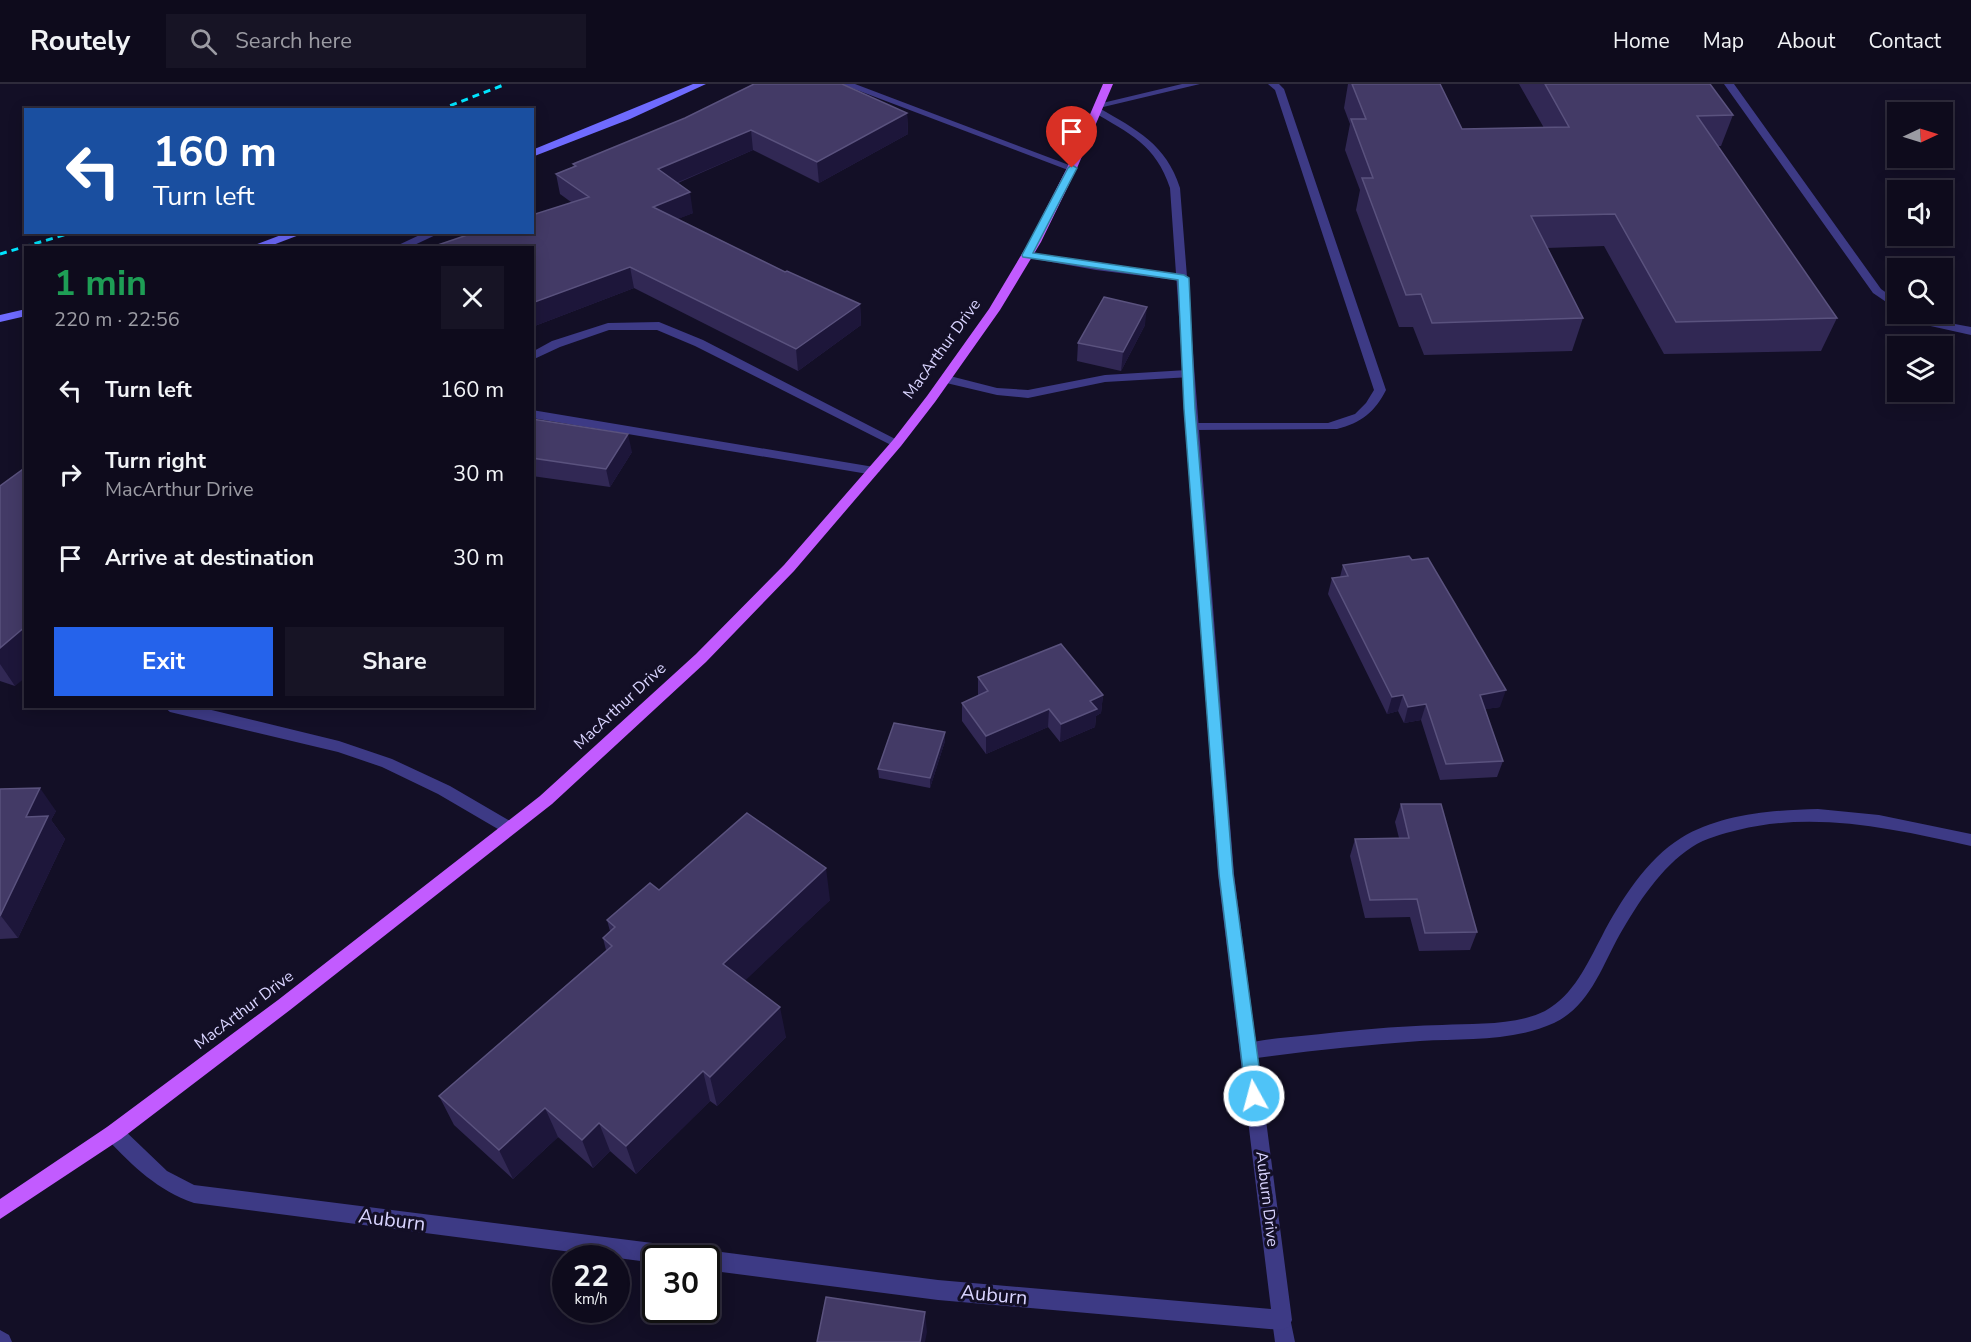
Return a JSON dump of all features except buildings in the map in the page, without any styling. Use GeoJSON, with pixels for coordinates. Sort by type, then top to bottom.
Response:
{"type":"FeatureCollection","features":[{"type":"Feature","properties":{"kind":"main road","name":"MacArthur Drive"},"geometry":{"type":"LineString","coordinates":[[0,1210],[114,1133],[284,1005],[546,800],[701,658],[789,568],[874,471],[946,379],[994,310],[1027,255],[1072,168],[1108,84]]}},
{"type":"Feature","properties":{"kind":"street"},"geometry":{"type":"LineString","coordinates":[[534,153],[626,117],[700,84]]}},
{"type":"Feature","properties":{"kind":"street"},"geometry":{"type":"LineString","coordinates":[[846,84],[1072,168]]}},
{"type":"Feature","properties":{"kind":"street"},"geometry":{"type":"LineString","coordinates":[[1098,107],[1195,84]]}},
{"type":"Feature","properties":{"kind":"street"},"geometry":{"type":"LineString","coordinates":[[1191,426],[1328,427],[1349,423],[1365,413],[1374,403],[1380,390],[1279,89],[1273,84]]}},
{"type":"Feature","properties":{"kind":"street"},"geometry":{"type":"LineString","coordinates":[[1729,84],[1877,291],[1887,299]]}},
{"type":"Feature","properties":{"kind":"street","name":"Auburn Drive"},"geometry":{"type":"LineString","coordinates":[[1098,107],[1157,151],[1170,171],[1175,188],[1184,278],[1187,374],[1226,874],[1286,1342]]}},
{"type":"Feature","properties":{"kind":"street"},"geometry":{"type":"LineString","coordinates":[[258,246],[296,234]]}},
{"type":"Feature","properties":{"kind":"street"},"geometry":{"type":"LineString","coordinates":[[402,246],[432,234]]}},
{"type":"Feature","properties":{"kind":"street"},"geometry":{"type":"LineString","coordinates":[[1027,255],[1184,278]]}},
{"type":"Feature","properties":{"kind":"street"},"geometry":{"type":"LineString","coordinates":[[0,319],[24,313]]}},
{"type":"Feature","properties":{"kind":"street"},"geometry":{"type":"LineString","coordinates":[[1935,324],[1971,331]]}},
{"type":"Feature","properties":{"kind":"street"},"geometry":{"type":"LineString","coordinates":[[534,356],[556,344],[608,327],[659,326],[709,347],[897,443]]}},
{"type":"Feature","properties":{"kind":"street"},"geometry":{"type":"LineString","coordinates":[[946,379],[991,390],[1026,394],[1052,392],[1074,384],[1113,377],[1187,374]]}},
{"type":"Feature","properties":{"kind":"street"},"geometry":{"type":"LineString","coordinates":[[534,414],[874,471]]}},
{"type":"Feature","properties":{"kind":"street"},"geometry":{"type":"LineString","coordinates":[[178,708],[339,747],[387,763],[444,790],[509,828]]}},
{"type":"Feature","properties":{"kind":"street"},"geometry":{"type":"LineString","coordinates":[[1249,1052],[1370,1037],[1493,1029],[1532,1024],[1549,1018],[1565,1008],[1577,993],[1599,959],[1615,928],[1644,886],[1668,859],[1686,843],[1703,834],[1741,822],[1794,815],[1863,818],[1971,840]]}},
{"type":"Feature","properties":{"kind":"street","name":"Auburn"},"geometry":{"type":"LineString","coordinates":[[114,1133],[155,1175],[180,1191],[642,1252]]}},
{"type":"Feature","properties":{"kind":"street","name":"Auburn"},"geometry":{"type":"LineString","coordinates":[[720,1262],[938,1290],[1282,1320]]}},
{"type":"Feature","properties":{"kind":"railway"},"geometry":{"type":"LineString","coordinates":[[444,108],[506,84]]}},
{"type":"Feature","properties":{"kind":"railway"},"geometry":{"type":"LineString","coordinates":[[27,246],[67,234]]}},
{"type":"Feature","properties":{"kind":"railway"},"geometry":{"type":"LineString","coordinates":[[0,254],[24,247]]}},
{"type":"Feature","properties":{"kind":"route"},"geometry":{"type":"LineString","coordinates":[[1072,168],[1027,255],[1096,267],[1184,278],[1187,374],[1226,874],[1254,1096]]}}]}
